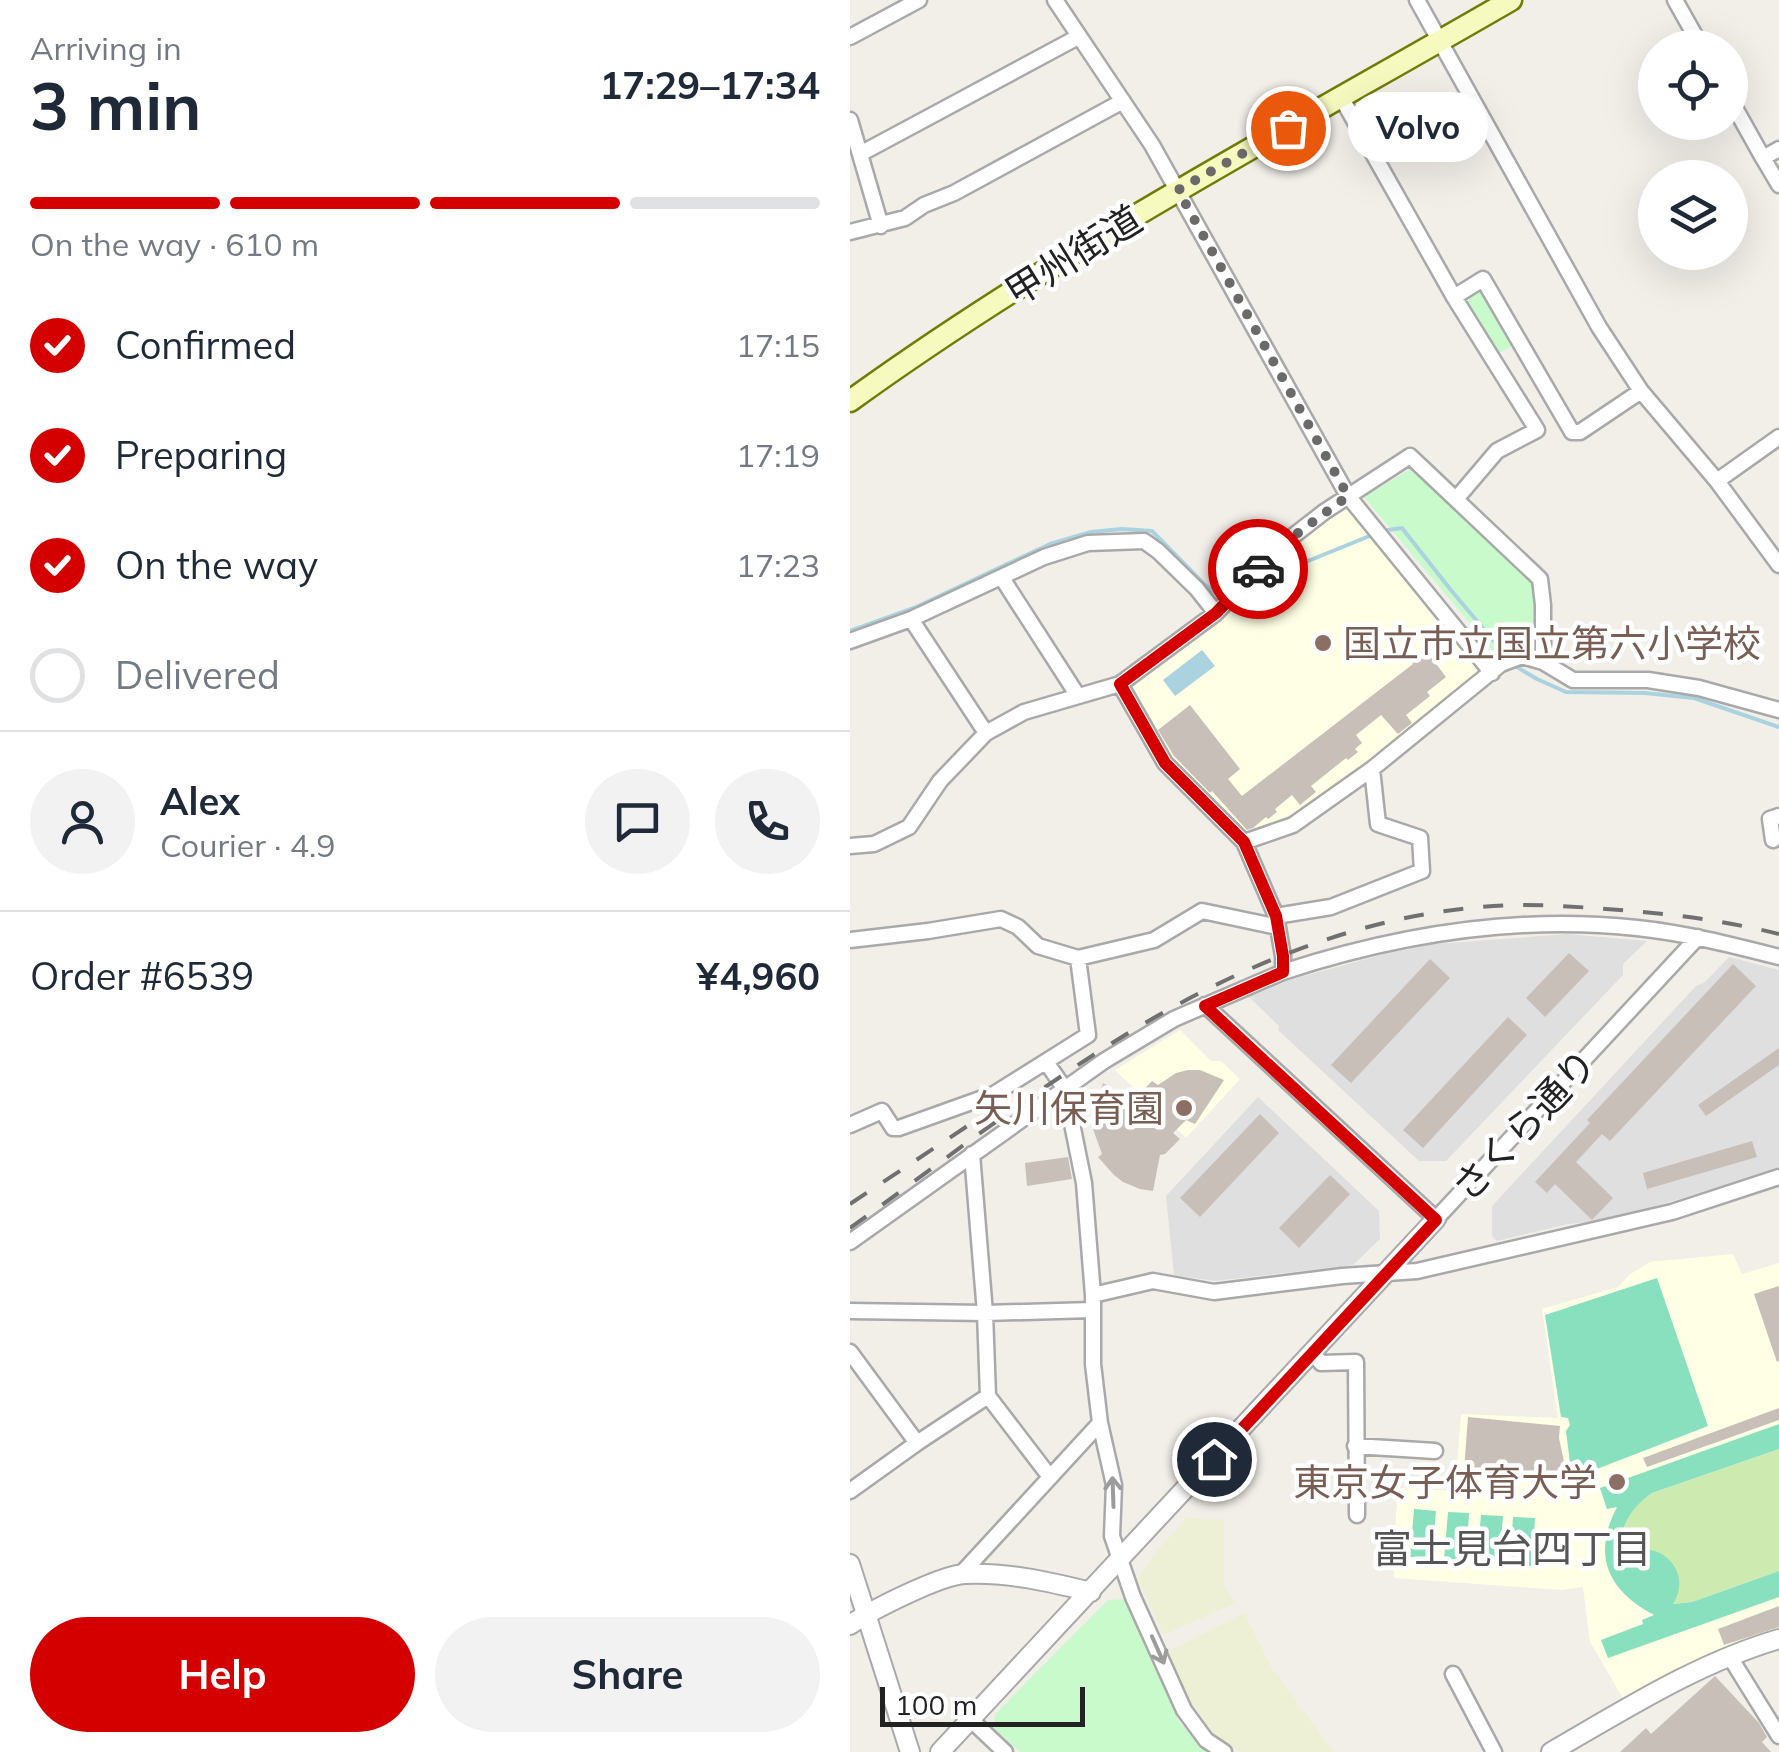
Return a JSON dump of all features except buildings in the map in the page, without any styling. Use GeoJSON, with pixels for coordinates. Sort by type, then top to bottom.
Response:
{"type":"FeatureCollection","features":[{"type":"Feature","properties":{"kind":"main road","name":"甲州街道"},"geometry":{"type":"LineString","coordinates":[[850,402],[939,338],[1178,190],[1511,0]]}},
{"type":"Feature","properties":{"kind":"street"},"geometry":{"type":"LineString","coordinates":[[850,37],[893,6],[919,0]]}},
{"type":"Feature","properties":{"kind":"street"},"geometry":{"type":"LineString","coordinates":[[1055,0],[1178,190],[1348,496],[1496,668]]}},
{"type":"Feature","properties":{"kind":"street"},"geometry":{"type":"LineString","coordinates":[[1417,0],[1599,327],[1641,391],[1717,481],[1779,565]]}},
{"type":"Feature","properties":{"kind":"street"},"geometry":{"type":"LineString","coordinates":[[1675,0],[1692,30]]}},
{"type":"Feature","properties":{"kind":"street"},"geometry":{"type":"LineString","coordinates":[[860,154],[1078,37]]}},
{"type":"Feature","properties":{"kind":"street"},"geometry":{"type":"LineString","coordinates":[[1341,97],[1454,296],[1537,430],[1498,451],[1457,498]]}},
{"type":"Feature","properties":{"kind":"street"},"geometry":{"type":"LineString","coordinates":[[850,232],[905,218],[1123,101]]}},
{"type":"Feature","properties":{"kind":"street"},"geometry":{"type":"LineString","coordinates":[[850,120],[881,226]]}},
{"type":"Feature","properties":{"kind":"street"},"geometry":{"type":"LineString","coordinates":[[1748,131],[1779,185]]}},
{"type":"Feature","properties":{"kind":"street"},"geometry":{"type":"LineString","coordinates":[[1763,158],[1779,149]]}},
{"type":"Feature","properties":{"kind":"street"},"geometry":{"type":"LineString","coordinates":[[1454,296],[1483,279],[1572,432],[1580,432],[1641,391]]}},
{"type":"Feature","properties":{"kind":"street"},"geometry":{"type":"LineString","coordinates":[[1717,481],[1779,437]]}},
{"type":"Feature","properties":{"kind":"street"},"geometry":{"type":"LineString","coordinates":[[850,846],[874,844],[909,827],[940,782],[986,733],[1024,712],[1120,684],[1224,605],[1279,547],[1410,456],[1540,579],[1543,662]]}},
{"type":"Feature","properties":{"kind":"street"},"geometry":{"type":"LineString","coordinates":[[850,641],[910,619],[1069,547],[1088,543],[1144,541],[1224,605]]}},
{"type":"Feature","properties":{"kind":"street"},"geometry":{"type":"LineString","coordinates":[[1002,578],[1078,696]]}},
{"type":"Feature","properties":{"kind":"street"},"geometry":{"type":"LineString","coordinates":[[910,619],[986,733]]}},
{"type":"Feature","properties":{"kind":"street"},"geometry":{"type":"LineString","coordinates":[[1244,842],[1293,825],[1372,770],[1496,668],[1522,656],[1543,662],[1573,680],[1648,680],[1699,688],[1779,710]]}},
{"type":"Feature","properties":{"kind":"street"},"geometry":{"type":"LineString","coordinates":[[1120,684],[1165,763],[1244,842],[1277,922],[1283,972]]}},
{"type":"Feature","properties":{"kind":"street"},"geometry":{"type":"LineString","coordinates":[[850,940],[1002,919],[1018,927],[1038,946],[1078,958],[1154,940],[1202,912],[1277,922],[1331,907],[1422,871],[1420,838],[1378,824],[1372,770]]}},
{"type":"Feature","properties":{"kind":"street"},"geometry":{"type":"LineString","coordinates":[[1773,840],[1770,819],[1779,816]]}},
{"type":"Feature","properties":{"kind":"street"},"geometry":{"type":"LineString","coordinates":[[850,1242],[1064,1089],[1174,1019],[1283,972],[1334,956],[1433,934],[1598,925],[1698,937],[1779,956]]}},
{"type":"Feature","properties":{"kind":"street","name":"さくら通り"},"geometry":{"type":"LineString","coordinates":[[940,1752],[1698,937]]}},
{"type":"Feature","properties":{"kind":"street"},"geometry":{"type":"LineString","coordinates":[[850,1125],[882,1111],[892,1128],[899,1128],[994,1094],[1088,1035],[1078,958]]}},
{"type":"Feature","properties":{"kind":"street"},"geometry":{"type":"LineString","coordinates":[[1205,1006],[1436,1220]]}},
{"type":"Feature","properties":{"kind":"street"},"geometry":{"type":"LineString","coordinates":[[1046,1062],[1064,1089],[1084,1182],[1093,1303],[1093,1364],[1100,1423],[1114,1484],[1112,1536],[1132,1597],[1184,1710],[1206,1740],[1224,1752]]}},
{"type":"Feature","properties":{"kind":"street"},"geometry":{"type":"LineString","coordinates":[[972,1154],[988,1396],[1050,1478]]}},
{"type":"Feature","properties":{"kind":"street"},"geometry":{"type":"LineString","coordinates":[[850,1311],[985,1313],[1093,1303],[1153,1281],[1214,1292],[1417,1271],[1648,1218],[1779,1178]]}},
{"type":"Feature","properties":{"kind":"street"},"geometry":{"type":"LineString","coordinates":[[850,1352],[917,1444]]}},
{"type":"Feature","properties":{"kind":"street"},"geometry":{"type":"LineString","coordinates":[[1313,1353],[1321,1363],[1356,1362],[1358,1515]]}},
{"type":"Feature","properties":{"kind":"street"},"geometry":{"type":"LineString","coordinates":[[850,1491],[988,1396]]}},
{"type":"Feature","properties":{"kind":"street"},"geometry":{"type":"LineString","coordinates":[[962,1574],[1100,1423]]}},
{"type":"Feature","properties":{"kind":"street"},"geometry":{"type":"LineString","coordinates":[[1355,1446],[1435,1451]]}},
{"type":"Feature","properties":{"kind":"street"},"geometry":{"type":"LineString","coordinates":[[850,1564],[910,1752]]}},
{"type":"Feature","properties":{"kind":"street"},"geometry":{"type":"LineString","coordinates":[[850,1625],[867,1613],[962,1574],[1038,1579],[1091,1592]]}},
{"type":"Feature","properties":{"kind":"street"},"geometry":{"type":"LineString","coordinates":[[1551,1752],[1666,1685],[1779,1639]]}},
{"type":"Feature","properties":{"kind":"street"},"geometry":{"type":"LineString","coordinates":[[1730,1657],[1779,1736]]}},
{"type":"Feature","properties":{"kind":"street"},"geometry":{"type":"LineString","coordinates":[[1452,1674],[1494,1752]]}},
{"type":"Feature","properties":{"kind":"street"},"geometry":{"type":"LineString","coordinates":[[970,1720],[1005,1752]]}},
{"type":"Feature","properties":{"kind":"shaded area","name":"国立市立国立第六小学校"},"geometry":{"type":"Polygon","coordinates":[[[1348,496],[1385,540],[1427,578],[1492,673],[1293,825],[1244,842],[1165,763],[1120,684],[1216,613],[1279,547],[1348,496]]]}},
{"type":"Feature","properties":{"kind":"shaded area"},"geometry":{"type":"Polygon","coordinates":[[[1568,934],[1647,941],[1623,964],[1623,975],[1446,1161],[1419,1161],[1278,1030],[1279,1026],[1249,997],[1293,979],[1388,953],[1436,944],[1568,934]]]}},
{"type":"Feature","properties":{"kind":"shaded area"},"geometry":{"type":"Polygon","coordinates":[[[1729,957],[1779,970],[1779,1169],[1609,1220],[1568,1224],[1497,1241],[1492,1236],[1492,1206],[1696,986],[1704,983],[1729,957]]]}},
{"type":"Feature","properties":{"kind":"shaded area","name":"矢川保育園"},"geometry":{"type":"Polygon","coordinates":[[[1180,1030],[1211,1061],[1221,1061],[1240,1079],[1186,1138],[1115,1070],[1180,1030]]]}},
{"type":"Feature","properties":{"kind":"shaded area"},"geometry":{"type":"Polygon","coordinates":[[[1258,1097],[1379,1211],[1380,1239],[1353,1265],[1215,1281],[1174,1275],[1166,1196],[1258,1097]]]}},
{"type":"Feature","properties":{"kind":"shaded area","name":"東京女子体育大学"},"geometry":{"type":"Polygon","coordinates":[[[1733,1254],[1742,1274],[1779,1263],[1779,1632],[1624,1700],[1590,1642],[1583,1587],[1561,1590],[1394,1578],[1398,1488],[1455,1491],[1461,1414],[1558,1418],[1542,1309],[1618,1287],[1650,1262],[1733,1254]]]}},
{"type":"Feature","properties":{"kind":"shaded area"},"geometry":{"type":"Polygon","coordinates":[[[1186,1518],[1224,1520],[1224,1585],[1235,1603],[1163,1635],[1138,1579],[1186,1518]]]}},
{"type":"Feature","properties":{"kind":"shaded area"},"geometry":{"type":"Polygon","coordinates":[[[1244,1613],[1271,1667],[1334,1752],[1239,1752],[1196,1721],[1167,1652],[1244,1613]]]}},
{"type":"Feature","properties":{"kind":"green space"},"geometry":{"type":"Polygon","coordinates":[[[1479,285],[1515,344],[1496,355],[1461,296],[1479,285]]]}},
{"type":"Feature","properties":{"kind":"green space"},"geometry":{"type":"Polygon","coordinates":[[[1409,470],[1417,473],[1536,584],[1539,656],[1520,648],[1499,658],[1364,497],[1409,470]]]}},
{"type":"Feature","properties":{"kind":"green space"},"geometry":{"type":"Polygon","coordinates":[[[1657,1278],[1708,1426],[1584,1474],[1570,1463],[1566,1431],[1570,1425],[1568,1418],[1561,1417],[1545,1315],[1657,1278]]]}},
{"type":"Feature","properties":{"kind":"green space"},"geometry":{"type":"Polygon","coordinates":[[[1779,1424],[1779,1449],[1644,1499],[1627,1520],[1621,1537],[1621,1557],[1647,1550],[1668,1559],[1679,1579],[1673,1604],[1692,1602],[1779,1571],[1779,1597],[1608,1658],[1601,1640],[1643,1624],[1642,1620],[1654,1615],[1625,1594],[1609,1570],[1606,1541],[1617,1507],[1607,1509],[1600,1488],[1779,1424]]]}},
{"type":"Feature","properties":{"kind":"green space"},"geometry":{"type":"Polygon","coordinates":[[[1779,1449],[1779,1571],[1692,1602],[1672,1604],[1621,1558],[1626,1521],[1652,1493],[1779,1449]]]}},
{"type":"Feature","properties":{"kind":"green space"},"geometry":{"type":"Polygon","coordinates":[[[1414,1509],[1436,1511],[1432,1559],[1410,1557],[1414,1509]]]}},
{"type":"Feature","properties":{"kind":"green space"},"geometry":{"type":"Polygon","coordinates":[[[1448,1512],[1469,1513],[1466,1562],[1444,1560],[1448,1512]]]}},
{"type":"Feature","properties":{"kind":"green space"},"geometry":{"type":"Polygon","coordinates":[[[1481,1515],[1503,1516],[1499,1564],[1477,1562],[1481,1515]]]}},
{"type":"Feature","properties":{"kind":"green space"},"geometry":{"type":"Polygon","coordinates":[[[1513,1517],[1535,1518],[1532,1566],[1510,1565],[1513,1517]]]}},
{"type":"Feature","properties":{"kind":"green space"},"geometry":{"type":"Polygon","coordinates":[[[1129,1599],[1179,1722],[1213,1752],[1020,1752],[994,1728],[995,1714],[1108,1600],[1129,1599]]]}},
{"type":"Feature","properties":{"kind":"water"},"geometry":{"type":"Polygon","coordinates":[[[1202,650],[1215,666],[1175,696],[1163,680],[1202,650]]]}},
{"type":"Feature","properties":{"kind":"waterway"},"geometry":{"type":"LineString","coordinates":[[1381,531],[1402,528],[1515,666],[1537,679],[1566,692],[1694,698],[1779,727]]}},
{"type":"Feature","properties":{"kind":"waterway"},"geometry":{"type":"LineString","coordinates":[[850,631],[914,608],[1050,544],[1091,532],[1122,529],[1152,531],[1205,585],[1224,598]]}},
{"type":"Feature","properties":{"kind":"waterway"},"geometry":{"type":"LineString","coordinates":[[1231,603],[1237,607],[1308,561],[1372,535]]}},
{"type":"Feature","properties":{"kind":"railway"},"geometry":{"type":"LineString","coordinates":[[850,1228],[1015,1108],[1163,1013],[1260,965],[1363,928],[1469,908],[1523,905],[1672,915],[1779,934]]}},
{"type":"Feature","properties":{"kind":"railway"},"geometry":{"type":"LineString","coordinates":[[850,1204],[1008,1099]]}},
{"type":"Feature","properties":{"kind":"way so far"},"geometry":{"type":"LineString","coordinates":[[1258,569],[1279,547],[1348,496],[1178,190],[1288,128]]}},
{"type":"Feature","properties":{"kind":"place","name":"Volvo"},"geometry":{"type":"Point","coordinates":[1288,128]}},
{"type":"Feature","properties":{"kind":"place","name":"国立市立国立第六小学校"},"geometry":{"type":"Point","coordinates":[1323,643]}},
{"type":"Feature","properties":{"kind":"place","name":"矢川保育園"},"geometry":{"type":"Point","coordinates":[1184,1108]}},
{"type":"Feature","properties":{"kind":"place","name":"東京女子体育大学"},"geometry":{"type":"Point","coordinates":[1617,1482]}},
{"type":"Feature","properties":{"kind":"district","name":"富士見台四丁目"},"geometry":{"type":"Point","coordinates":[1512,1548]}},
{"type":"Feature","properties":{"kind":"route"},"geometry":{"type":"LineString","coordinates":[[1214,1459],[1436,1220],[1205,1006],[1283,972],[1276,916],[1244,842],[1165,763],[1120,684],[1216,613],[1258,569]]}}]}
